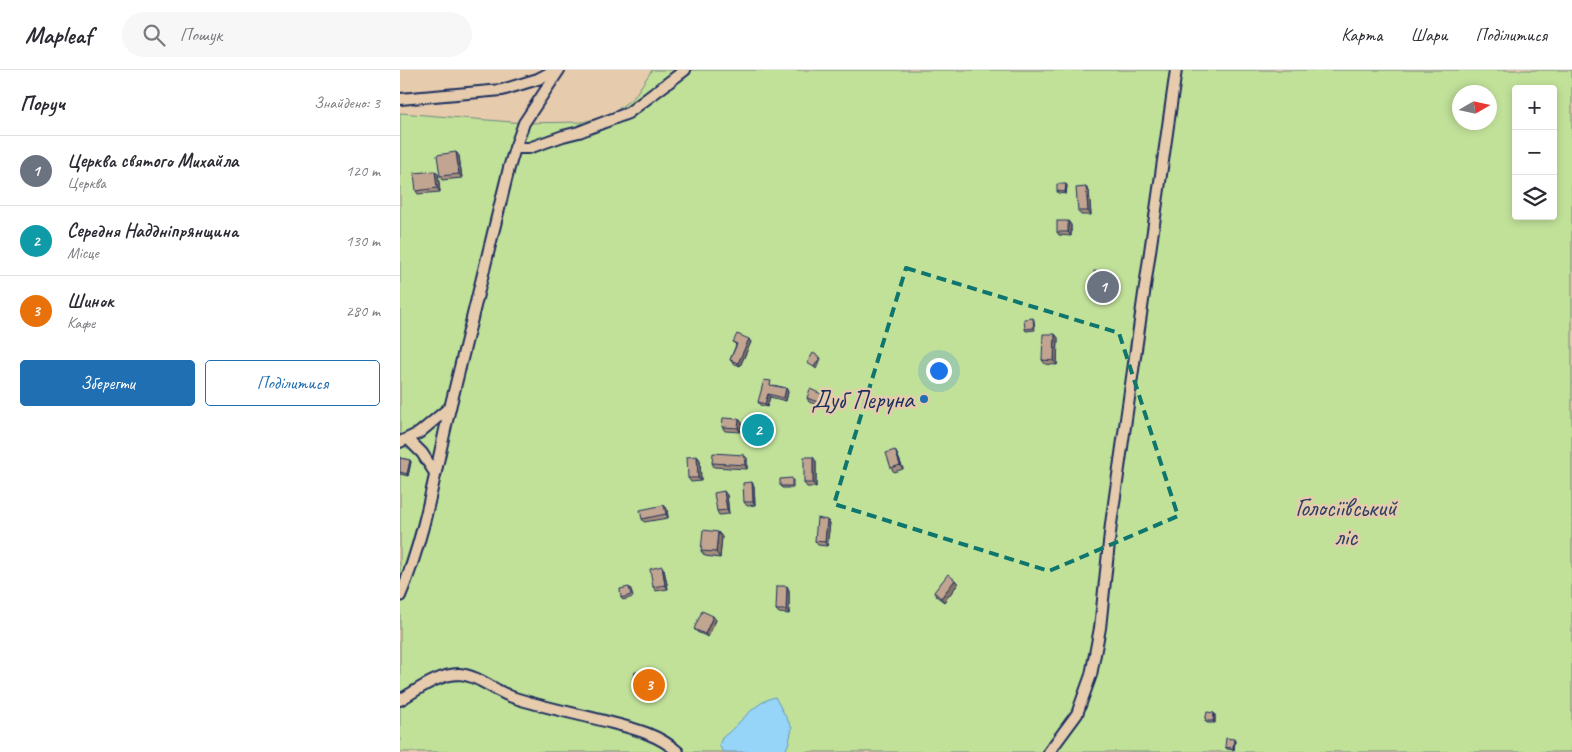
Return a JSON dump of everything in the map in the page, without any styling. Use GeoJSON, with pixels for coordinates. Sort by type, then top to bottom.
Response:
{"type":"FeatureCollection","features":[{"type":"Feature","properties":{"kind":"lane"},"geometry":{"type":"LineString","coordinates":[[400,98],[502,90],[538,79],[555,70]]}},
{"type":"Feature","properties":{"kind":"lane"},"geometry":{"type":"LineString","coordinates":[[400,596],[426,515],[450,407],[515,148],[524,123],[559,70]]}},
{"type":"Feature","properties":{"kind":"lane"},"geometry":{"type":"LineString","coordinates":[[515,148],[529,148],[579,132],[628,112],[685,70]]}},
{"type":"Feature","properties":{"kind":"lane"},"geometry":{"type":"LineString","coordinates":[[1049,752],[1077,714],[1091,674],[1100,628],[1111,524],[1176,70]]}},
{"type":"Feature","properties":{"kind":"lane"},"geometry":{"type":"LineString","coordinates":[[404,441],[419,433],[450,407]]}},
{"type":"Feature","properties":{"kind":"lane"},"geometry":{"type":"LineString","coordinates":[[404,441],[422,452],[435,473]]}},
{"type":"Feature","properties":{"kind":"lane"},"geometry":{"type":"LineString","coordinates":[[400,700],[441,678],[460,674],[535,705],[577,713],[659,738],[678,752]]}},
{"type":"Feature","properties":{"kind":"highlighted area"},"geometry":{"type":"Polygon","coordinates":[[[906,268],[1119,333],[1178,516],[1049,571],[834,504],[906,268]]]}},
{"type":"Feature","properties":{"kind":"green space","name":"Голосіївський ліс"},"geometry":{"type":"Polygon","coordinates":[[[652,70],[1572,70],[1572,752],[400,752],[400,113],[524,123],[583,122],[612,114],[634,97],[652,70]]]}},
{"type":"Feature","properties":{"kind":"water"},"geometry":{"type":"Polygon","coordinates":[[[775,697],[792,728],[785,752],[723,752],[719,745],[722,738],[753,709],[775,697]]]}},
{"type":"Feature","properties":{"kind":"building"},"geometry":{"type":"Polygon","coordinates":[[[456,152],[459,174],[440,176],[437,155],[456,152]]]}},
{"type":"Feature","properties":{"kind":"building"},"geometry":{"type":"Polygon","coordinates":[[[435,171],[437,188],[416,191],[414,173],[435,171]]]}},
{"type":"Feature","properties":{"kind":"building"},"geometry":{"type":"Polygon","coordinates":[[[1057,184],[1066,184],[1065,192],[1057,191],[1057,184]]]}},
{"type":"Feature","properties":{"kind":"building"},"geometry":{"type":"Polygon","coordinates":[[[1086,187],[1088,211],[1078,211],[1076,188],[1086,187]]]}},
{"type":"Feature","properties":{"kind":"building"},"geometry":{"type":"Polygon","coordinates":[[[1057,221],[1068,221],[1068,232],[1057,232],[1057,221]]]}},
{"type":"Feature","properties":{"kind":"building"},"geometry":{"type":"Polygon","coordinates":[[[1094,271],[1107,272],[1106,294],[1094,294],[1094,271]]]}},
{"type":"Feature","properties":{"kind":"building"},"geometry":{"type":"Polygon","coordinates":[[[1033,318],[1034,328],[1025,329],[1024,319],[1033,318]]]}},
{"type":"Feature","properties":{"kind":"building"},"geometry":{"type":"Polygon","coordinates":[[[737,334],[749,339],[738,363],[730,360],[737,344],[733,342],[737,334]]]}},
{"type":"Feature","properties":{"kind":"building"},"geometry":{"type":"Polygon","coordinates":[[[1043,334],[1055,334],[1054,361],[1042,360],[1043,334]]]}},
{"type":"Feature","properties":{"kind":"building"},"geometry":{"type":"Polygon","coordinates":[[[813,353],[820,357],[814,367],[807,363],[813,353]]]}},
{"type":"Feature","properties":{"kind":"building"},"geometry":{"type":"Polygon","coordinates":[[[764,380],[771,381],[770,385],[786,388],[784,398],[768,394],[765,404],[758,402],[764,380]]]}},
{"type":"Feature","properties":{"kind":"building"},"geometry":{"type":"Polygon","coordinates":[[[810,389],[826,396],[823,404],[807,398],[810,389]]]}},
{"type":"Feature","properties":{"kind":"building"},"geometry":{"type":"Polygon","coordinates":[[[723,418],[739,419],[738,428],[722,427],[723,418]]]}},
{"type":"Feature","properties":{"kind":"building"},"geometry":{"type":"Polygon","coordinates":[[[895,450],[900,465],[891,468],[886,453],[895,450]]]}},
{"type":"Feature","properties":{"kind":"building"},"geometry":{"type":"Polygon","coordinates":[[[713,453],[744,455],[745,465],[712,463],[713,453]]]}},
{"type":"Feature","properties":{"kind":"building"},"geometry":{"type":"Polygon","coordinates":[[[697,456],[698,478],[688,478],[687,457],[697,456]]]}},
{"type":"Feature","properties":{"kind":"building"},"geometry":{"type":"Polygon","coordinates":[[[804,457],[813,457],[813,483],[804,483],[804,457]]]}},
{"type":"Feature","properties":{"kind":"building"},"geometry":{"type":"Polygon","coordinates":[[[400,458],[410,460],[407,474],[400,472],[400,458]]]}},
{"type":"Feature","properties":{"kind":"building"},"geometry":{"type":"Polygon","coordinates":[[[792,478],[792,486],[780,486],[780,479],[792,478]]]}},
{"type":"Feature","properties":{"kind":"building"},"geometry":{"type":"Polygon","coordinates":[[[752,482],[753,502],[744,502],[743,483],[752,482]]]}},
{"type":"Feature","properties":{"kind":"building"},"geometry":{"type":"Polygon","coordinates":[[[724,491],[727,510],[717,511],[714,493],[724,491]]]}},
{"type":"Feature","properties":{"kind":"building"},"geometry":{"type":"Polygon","coordinates":[[[664,505],[666,514],[642,519],[640,510],[664,505]]]}},
{"type":"Feature","properties":{"kind":"building"},"geometry":{"type":"Polygon","coordinates":[[[817,518],[827,520],[825,542],[815,541],[817,518]]]}},
{"type":"Feature","properties":{"kind":"building"},"geometry":{"type":"Polygon","coordinates":[[[703,530],[718,532],[716,552],[701,551],[703,530]]]}},
{"type":"Feature","properties":{"kind":"building"},"geometry":{"type":"Polygon","coordinates":[[[662,566],[665,585],[653,587],[650,569],[662,566]]]}},
{"type":"Feature","properties":{"kind":"building"},"geometry":{"type":"Polygon","coordinates":[[[948,574],[955,580],[941,598],[934,592],[948,574]]]}},
{"type":"Feature","properties":{"kind":"building"},"geometry":{"type":"Polygon","coordinates":[[[777,586],[787,586],[786,610],[776,610],[777,586]]]}},
{"type":"Feature","properties":{"kind":"building"},"geometry":{"type":"Polygon","coordinates":[[[629,587],[631,595],[621,598],[620,589],[629,587]]]}},
{"type":"Feature","properties":{"kind":"building"},"geometry":{"type":"Polygon","coordinates":[[[702,611],[713,616],[705,634],[694,629],[702,611]]]}},
{"type":"Feature","properties":{"kind":"building"},"geometry":{"type":"Polygon","coordinates":[[[635,672],[660,674],[658,688],[633,685],[635,672]]]}},
{"type":"Feature","properties":{"kind":"building"},"geometry":{"type":"Polygon","coordinates":[[[1207,712],[1214,713],[1213,721],[1205,721],[1207,712]]]}},
{"type":"Feature","properties":{"kind":"building"},"geometry":{"type":"Polygon","coordinates":[[[1226,738],[1234,739],[1233,748],[1225,747],[1226,738]]]}},
{"type":"Feature","properties":{"kind":"place","name":"Церква святого Михайла"},"geometry":{"type":"Point","coordinates":[1103,287]}},
{"type":"Feature","properties":{"kind":"place","name":"Дуб Перуна"},"geometry":{"type":"Point","coordinates":[924,399]}},
{"type":"Feature","properties":{"kind":"place","name":"Середня Наддніпрянщина"},"geometry":{"type":"Point","coordinates":[758,430]}},
{"type":"Feature","properties":{"kind":"place","name":"Шинок"},"geometry":{"type":"Point","coordinates":[649,685]}}]}
